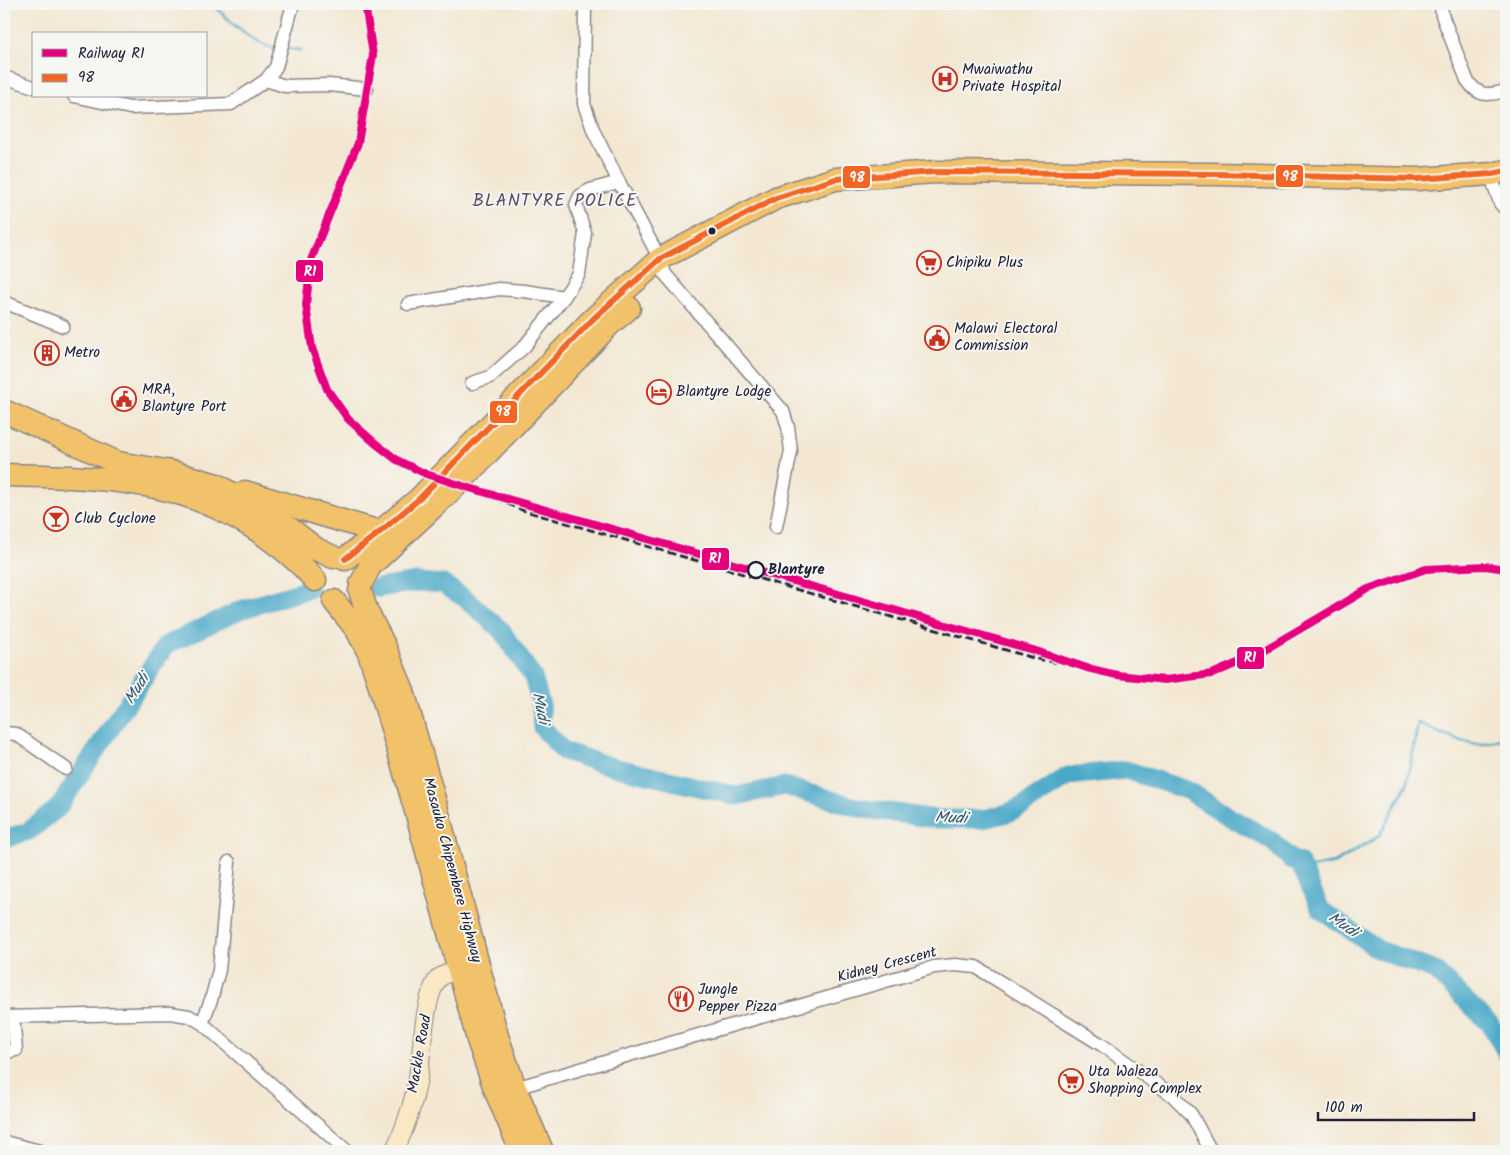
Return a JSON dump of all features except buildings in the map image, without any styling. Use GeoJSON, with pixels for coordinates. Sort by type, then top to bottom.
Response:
{"type":"FeatureCollection","features":[{"type":"Feature","properties":{"kind":"highway"},"geometry":{"type":"LineString","coordinates":[[315,580],[319,564],[328,557],[339,558],[380,532],[419,499],[593,319],[663,266],[774,207],[816,194],[858,185],[896,181],[1204,183],[1412,187],[1502,178]]}},
{"type":"Feature","properties":{"kind":"highway"},"geometry":{"type":"LineString","coordinates":[[4,475],[118,480],[176,491],[223,510],[252,526],[302,565],[334,601],[350,601],[355,598],[370,566],[462,480],[663,266]]}},
{"type":"Feature","properties":{"kind":"highway"},"geometry":{"type":"LineString","coordinates":[[4,411],[118,463],[172,472],[276,500],[380,532]]}},
{"type":"Feature","properties":{"kind":"highway"},"geometry":{"type":"LineString","coordinates":[[217,484],[290,529],[316,549],[339,558],[357,573],[360,588]]}},
{"type":"Feature","properties":{"kind":"highway","name":"Masauko Chipembere Highway"},"geometry":{"type":"LineString","coordinates":[[360,588],[367,612],[384,645],[402,691],[436,806],[497,1036],[515,1088],[542,1151]]}},
{"type":"Feature","properties":{"kind":"highway","name":"Masauko Chipembere Highway"},"geometry":{"type":"LineString","coordinates":[[334,601],[357,630],[369,652],[416,811],[478,1040],[497,1094],[521,1151]]}},
{"type":"Feature","properties":{"kind":"street"},"geometry":{"type":"LineString","coordinates":[[83,98],[130,108],[231,104],[266,80],[276,67],[292,4]]}},
{"type":"Feature","properties":{"kind":"street"},"geometry":{"type":"LineString","coordinates":[[585,4],[584,104],[594,132],[618,182],[663,266],[782,411],[788,427],[791,451],[776,527]]}},
{"type":"Feature","properties":{"kind":"street"},"geometry":{"type":"LineString","coordinates":[[1441,4],[1446,24],[1472,88],[1480,94],[1490,95],[1506,91]]}},
{"type":"Feature","properties":{"kind":"street"},"geometry":{"type":"LineString","coordinates":[[4,77],[32,86]]}},
{"type":"Feature","properties":{"kind":"street"},"geometry":{"type":"LineString","coordinates":[[266,80],[285,86],[329,85],[367,89]]}},
{"type":"Feature","properties":{"kind":"street"},"geometry":{"type":"LineString","coordinates":[[1502,178],[1500,203],[1506,210]]}},
{"type":"Feature","properties":{"kind":"street"},"geometry":{"type":"LineString","coordinates":[[472,383],[490,377],[524,347],[564,298],[579,274],[585,233],[576,205],[580,196],[590,190],[618,182]]}},
{"type":"Feature","properties":{"kind":"street"},"geometry":{"type":"LineString","coordinates":[[408,304],[500,290],[524,291],[564,298]]}},
{"type":"Feature","properties":{"kind":"street"},"geometry":{"type":"LineString","coordinates":[[4,302],[63,326]]}},
{"type":"Feature","properties":{"kind":"street"},"geometry":{"type":"LineString","coordinates":[[4,734],[16,734],[66,768]]}},
{"type":"Feature","properties":{"kind":"street"},"geometry":{"type":"LineString","coordinates":[[202,1023],[211,1000],[219,970],[229,862]]}},
{"type":"Feature","properties":{"kind":"street","name":"Kidney Crescent"},"geometry":{"type":"LineString","coordinates":[[515,1088],[934,967],[967,965],[976,967],[1085,1034],[1172,1095],[1191,1114],[1211,1151]]}},
{"type":"Feature","properties":{"kind":"street","name":"Mackle Road"},"geometry":{"type":"LineString","coordinates":[[394,1151],[401,1137],[418,1079],[430,997],[438,979],[445,974],[459,969]]}},
{"type":"Feature","properties":{"kind":"street"},"geometry":{"type":"LineString","coordinates":[[4,1053],[16,1050],[9,1017],[170,1013],[189,1016],[202,1023],[347,1151]]}},
{"type":"Feature","properties":{"kind":"street"},"geometry":{"type":"LineString","coordinates":[[4,1142],[40,1151]]}},
{"type":"Feature","properties":{"kind":"waterway"},"geometry":{"type":"LineString","coordinates":[[212,4],[251,38],[269,47],[278,49]]}},
{"type":"Feature","properties":{"kind":"waterway"},"geometry":{"type":"LineString","coordinates":[[284,49],[301,50]]}},
{"type":"Feature","properties":{"kind":"waterway","name":"Mudi"},"geometry":{"type":"LineString","coordinates":[[378,588],[417,582],[443,584],[466,599],[501,630],[533,677],[541,705],[542,727],[563,751],[613,767],[736,796],[785,786],[859,808],[937,819],[983,819],[1008,813],[1024,805],[1068,776],[1126,770],[1189,791],[1272,841],[1290,859],[1299,862],[1321,910],[1379,950],[1435,971],[1490,1024],[1506,1052]]}},
{"type":"Feature","properties":{"kind":"waterway","name":"Mudi"},"geometry":{"type":"LineString","coordinates":[[4,839],[29,831],[58,808],[166,645],[240,610],[309,589]]}},
{"type":"Feature","properties":{"kind":"waterway"},"geometry":{"type":"LineString","coordinates":[[859,808],[936,823],[946,820],[983,822],[1009,816],[1027,809],[1077,769],[1116,768],[1167,779],[1226,808],[1260,829],[1282,852],[1309,868],[1335,863],[1379,836],[1407,784],[1418,723],[1448,736],[1472,743],[1482,744],[1506,739]]}},
{"type":"Feature","properties":{"kind":"railway"},"geometry":{"type":"LineString","coordinates":[[474,489],[522,510],[1037,659],[1087,668]]}},
{"type":"Feature","properties":{"kind":"rail line","name":"R1"},"geometry":{"type":"LineString","coordinates":[[365,4],[373,55],[358,143],[311,260],[306,305],[312,348],[327,389],[348,419],[397,460],[426,474],[466,487],[1033,650],[1087,668],[1117,675],[1165,680],[1212,674],[1254,656],[1368,589],[1426,569],[1485,566],[1506,569]]}},
{"type":"Feature","properties":{"kind":"transit line","name":"98"},"geometry":{"type":"LineString","coordinates":[[345,559],[419,499],[593,319],[660,259],[776,198],[835,179],[935,172],[1216,174],[1417,179],[1492,174],[1506,171]]}},
{"type":"Feature","properties":{"kind":"place","name":"Mwaiwathu Private Hospital"},"geometry":{"type":"Point","coordinates":[945,79]}},
{"type":"Feature","properties":{"kind":"place","name":"Chipiku Plus"},"geometry":{"type":"Point","coordinates":[929,263]}},
{"type":"Feature","properties":{"kind":"place","name":"Malawi Electoral Commission"},"geometry":{"type":"Point","coordinates":[937,338]}},
{"type":"Feature","properties":{"kind":"place","name":"Metro"},"geometry":{"type":"Point","coordinates":[47,353]}},
{"type":"Feature","properties":{"kind":"place","name":"Blantyre Lodge"},"geometry":{"type":"Point","coordinates":[659,392]}},
{"type":"Feature","properties":{"kind":"place","name":"MRA, Blantyre Port"},"geometry":{"type":"Point","coordinates":[124,399]}},
{"type":"Feature","properties":{"kind":"place","name":"Club Cyclone"},"geometry":{"type":"Point","coordinates":[56,519]}},
{"type":"Feature","properties":{"kind":"place","name":"Blantyre"},"geometry":{"type":"Point","coordinates":[756,570]}},
{"type":"Feature","properties":{"kind":"place","name":"Jungle Pepper Pizza"},"geometry":{"type":"Point","coordinates":[681,999]}},
{"type":"Feature","properties":{"kind":"place","name":"Uta Waleza Shopping Complex"},"geometry":{"type":"Point","coordinates":[1071,1081]}},
{"type":"Feature","properties":{"kind":"district","name":"BLANTYRE POLICE"},"geometry":{"type":"Point","coordinates":[555,201]}}]}
